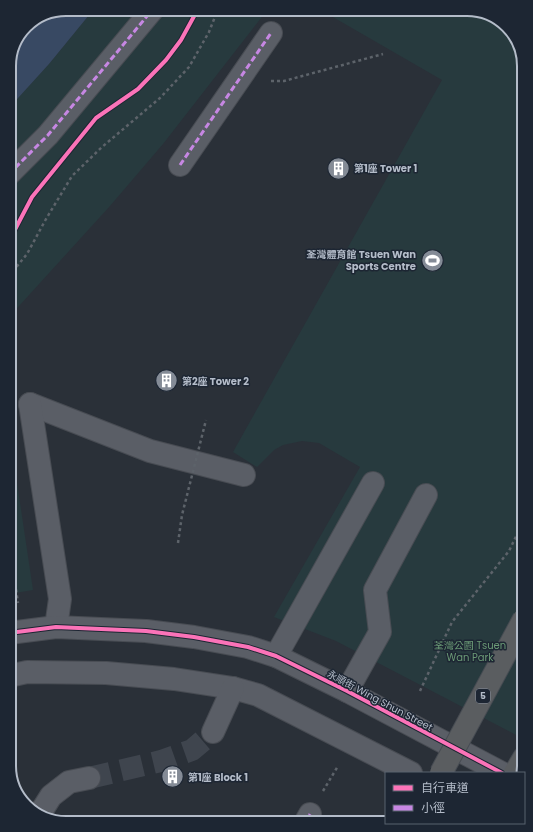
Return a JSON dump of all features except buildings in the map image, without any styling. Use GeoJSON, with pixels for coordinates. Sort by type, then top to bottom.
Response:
{"type":"FeatureCollection","features":[{"type":"Feature","properties":{"kind":"highway","name":"5"},"geometry":{"type":"LineString","coordinates":[[442,772],[517,632]]}},
{"type":"Feature","properties":{"kind":"street"},"geometry":{"type":"LineString","coordinates":[[16,167],[48,135],[147,16]]}},
{"type":"Feature","properties":{"kind":"street"},"geometry":{"type":"LineString","coordinates":[[180,165],[271,33]]}},
{"type":"Feature","properties":{"kind":"street"},"geometry":{"type":"LineString","coordinates":[[56,627],[60,599],[30,404],[150,451],[244,475]]}},
{"type":"Feature","properties":{"kind":"street"},"geometry":{"type":"LineString","coordinates":[[276,656],[373,483]]}},
{"type":"Feature","properties":{"kind":"street"},"geometry":{"type":"LineString","coordinates":[[347,691],[380,632],[375,590],[426,495]]}},
{"type":"Feature","properties":{"kind":"street","name":"永順街 Wing Shun Street"},"geometry":{"type":"LineString","coordinates":[[16,632],[56,627],[146,631],[194,637],[248,647],[276,656],[347,691],[500,772]]}},
{"type":"Feature","properties":{"kind":"street"},"geometry":{"type":"LineString","coordinates":[[16,674],[27,672],[106,673],[174,679],[233,688],[258,695],[409,772]]}},
{"type":"Feature","properties":{"kind":"street"},"geometry":{"type":"LineString","coordinates":[[213,732],[233,688]]}},
{"type":"Feature","properties":{"kind":"street"},"geometry":{"type":"LineString","coordinates":[[42,810],[51,796],[69,782],[89,778]]}},
{"type":"Feature","properties":{"kind":"path"},"geometry":{"type":"LineString","coordinates":[[16,267],[27,254],[72,176],[102,147],[160,98],[190,67],[215,16]]}},
{"type":"Feature","properties":{"kind":"path"},"geometry":{"type":"LineString","coordinates":[[235,86],[265,81],[284,81],[383,54]]}},
{"type":"Feature","properties":{"kind":"path"},"geometry":{"type":"LineString","coordinates":[[178,543],[182,515],[206,420]]}},
{"type":"Feature","properties":{"kind":"path"},"geometry":{"type":"LineString","coordinates":[[420,691],[452,622],[510,551],[517,536]]}},
{"type":"Feature","properties":{"kind":"path"},"geometry":{"type":"LineString","coordinates":[[16,589],[18,603]]}},
{"type":"Feature","properties":{"kind":"green space"},"geometry":{"type":"Polygon","coordinates":[[[88,16],[263,16],[163,144],[110,206],[16,309],[16,100],[49,64],[88,16]]]}},
{"type":"Feature","properties":{"kind":"green space","name":"荃灣體育館 Tsuen Wan Sports Centre"},"geometry":{"type":"Polygon","coordinates":[[[331,16],[477,17],[495,24],[505,33],[512,44],[516,56],[517,735],[336,641],[274,617],[360,467],[319,443],[302,441],[283,445],[274,450],[257,467],[233,452],[442,80],[331,16]]]}},
{"type":"Feature","properties":{"kind":"green space"},"geometry":{"type":"Polygon","coordinates":[[[16,476],[33,590],[16,593],[16,476]]]}},
{"type":"Feature","properties":{"kind":"water"},"geometry":{"type":"Polygon","coordinates":[[[66,16],[88,16],[49,64],[16,100],[16,63],[24,38],[38,24],[47,20],[66,16]]]}},
{"type":"Feature","properties":{"kind":"tunnel"},"geometry":{"type":"LineString","coordinates":[[89,778],[161,761],[192,750],[213,732]]}},
{"type":"Feature","properties":{"kind":"marked path"},"geometry":{"type":"LineString","coordinates":[[16,167],[48,135],[147,16]]}},
{"type":"Feature","properties":{"kind":"marked path"},"geometry":{"type":"LineString","coordinates":[[180,165],[271,33]]}},
{"type":"Feature","properties":{"kind":"cycle path"},"geometry":{"type":"LineString","coordinates":[[16,228],[32,197],[96,118],[138,89],[166,60],[181,40],[194,16]]}},
{"type":"Feature","properties":{"kind":"cycle path"},"geometry":{"type":"LineString","coordinates":[[16,632],[56,627],[146,631],[194,637],[248,647],[276,656],[347,691],[500,772]]}},
{"type":"Feature","properties":{"kind":"place","name":"第1座 Tower 1"},"geometry":{"type":"Point","coordinates":[339,168]}},
{"type":"Feature","properties":{"kind":"place","name":"荃灣體育館 Tsuen Wan Sports Centre"},"geometry":{"type":"Point","coordinates":[432,260]}},
{"type":"Feature","properties":{"kind":"place","name":"第2座 Tower 2"},"geometry":{"type":"Point","coordinates":[167,381]}},
{"type":"Feature","properties":{"kind":"place","name":"第1座 Block 1"},"geometry":{"type":"Point","coordinates":[172,777]}},
{"type":"Feature","properties":{"kind":"park label","name":"荃灣公園 Tsuen Wan Park"},"geometry":{"type":"Point","coordinates":[470,650]}}]}
